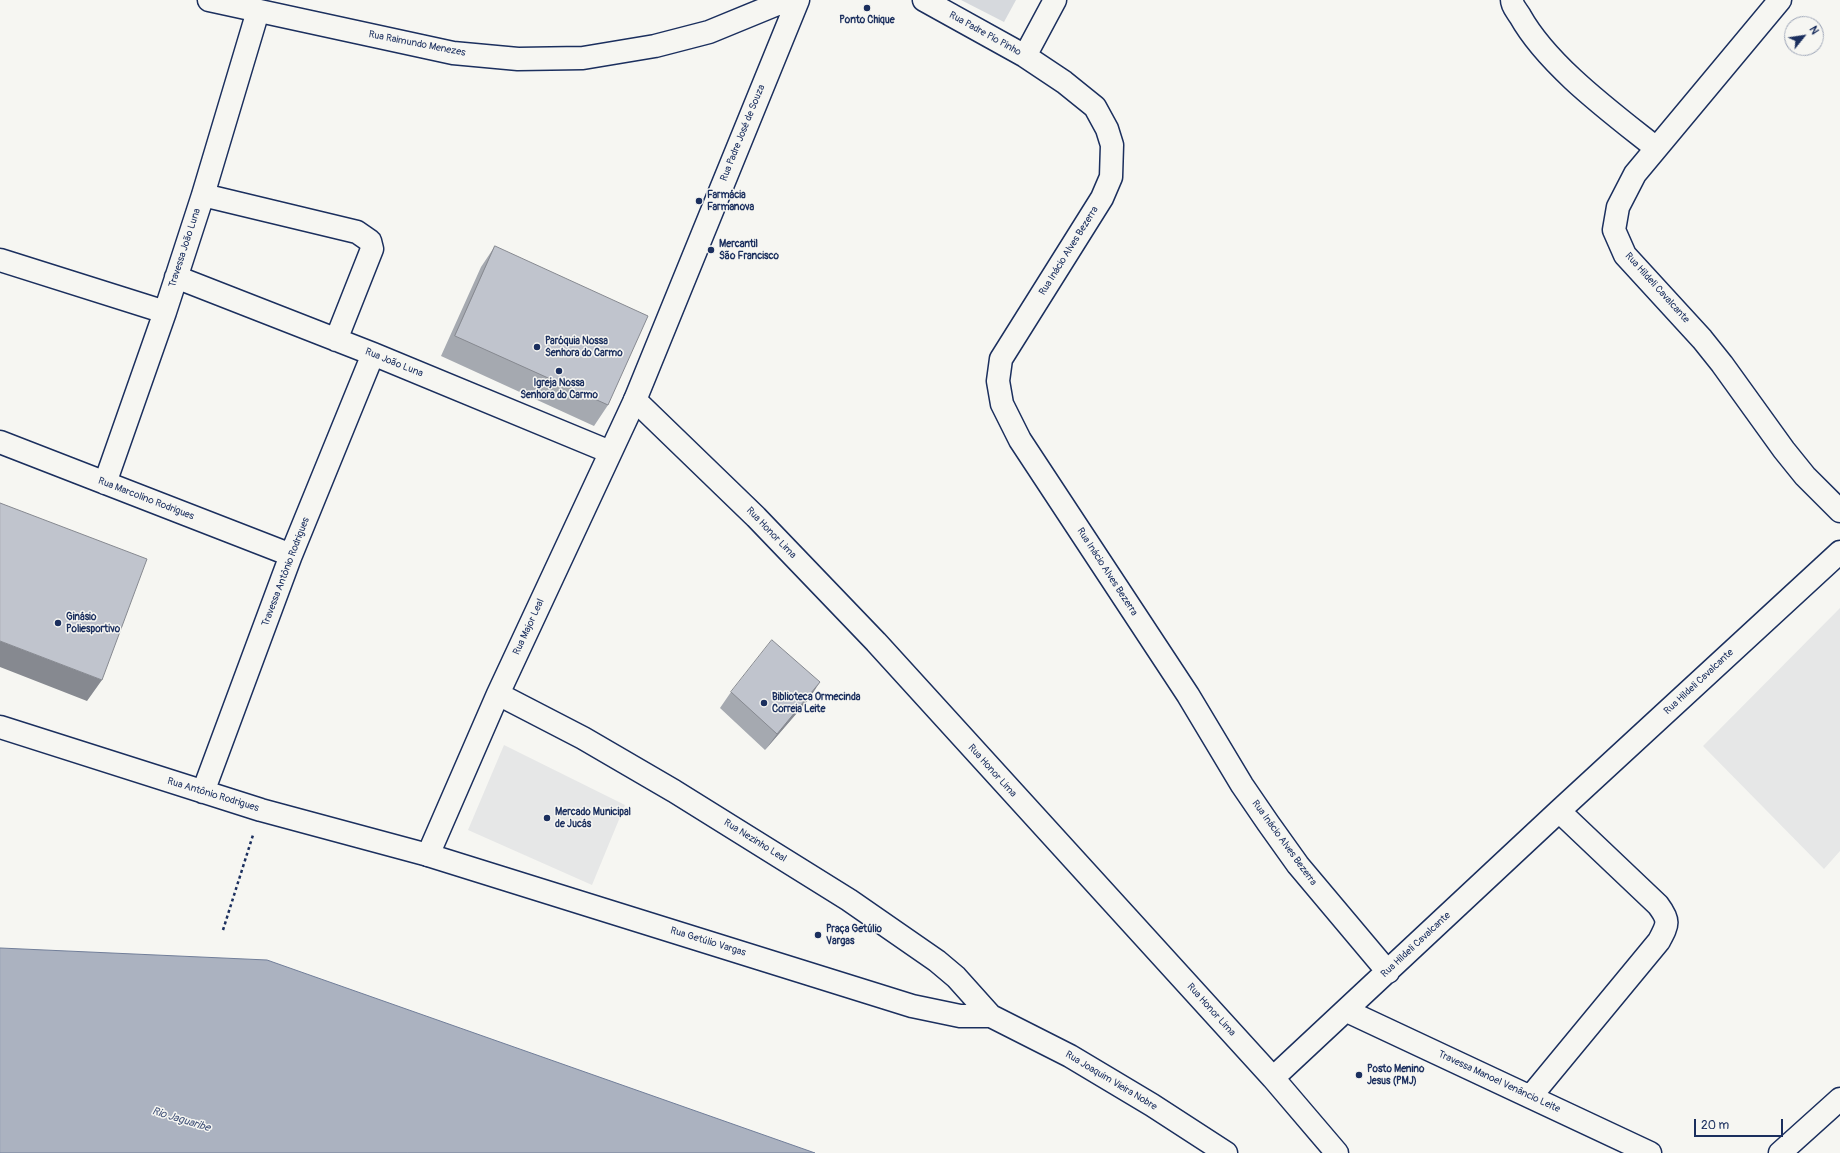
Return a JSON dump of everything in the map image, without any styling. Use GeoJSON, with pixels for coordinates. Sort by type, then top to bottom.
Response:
{"type":"FeatureCollection","features":[{"type":"Feature","properties":{"kind":"street","name":"Rua Raimundo Menezes"},"geometry":{"type":"LineString","coordinates":[[209,0],[453,53],[518,59],[583,58],[655,46],[709,32],[786,0]]}},
{"type":"Feature","properties":{"kind":"street","name":"Rua Padre José de Souza"},"geometry":{"type":"LineString","coordinates":[[635,400],[798,0]]}},
{"type":"Feature","properties":{"kind":"street","name":"Rua Padre Pio Pinho"},"geometry":{"type":"LineString","coordinates":[[924,0],[1025,56],[1064,82],[1095,107],[1107,129],[1112,145]]}},
{"type":"Feature","properties":{"kind":"street","name":"Rua Padre Pio Pinho"},"geometry":{"type":"LineString","coordinates":[[1025,56],[1055,0]]}},
{"type":"Feature","properties":{"kind":"street"},"geometry":{"type":"LineString","coordinates":[[1512,0],[1526,28],[1550,56],[1594,98],[1656,148]]}},
{"type":"Feature","properties":{"kind":"street","name":"Rua Hildeli Cavalcante"},"geometry":{"type":"LineString","coordinates":[[1780,0],[1635,174],[1618,207],[1614,230],[1626,255],[1702,339],[1722,364],[1784,450],[1805,476],[1840,511]]}},
{"type":"Feature","properties":{"kind":"street","name":"Travessa João Luna"},"geometry":{"type":"LineString","coordinates":[[105,483],[165,312],[203,195],[258,11]]}},
{"type":"Feature","properties":{"kind":"street","name":"Rua Inácio Alves Bezerra"},"geometry":{"type":"LineString","coordinates":[[1112,145],[1111,176],[1102,198],[1001,359],[998,381],[1002,404],[1020,440],[1188,695],[1242,785],[1298,865],[1388,972]]}},
{"type":"Feature","properties":{"kind":"street"},"geometry":{"type":"LineString","coordinates":[[203,195],[356,232],[370,241],[372,249],[336,340]]}},
{"type":"Feature","properties":{"kind":"street"},"geometry":{"type":"LineString","coordinates":[[0,260],[165,312]]}},
{"type":"Feature","properties":{"kind":"street","name":"Rua João Luna"},"geometry":{"type":"LineString","coordinates":[[176,277],[373,354],[610,452]]}},
{"type":"Feature","properties":{"kind":"street","name":"Travessa Antônio Rodrigues"},"geometry":{"type":"LineString","coordinates":[[203,792],[291,555],[373,354]]}},
{"type":"Feature","properties":{"kind":"street","name":"Rua Major Leal"},"geometry":{"type":"LineString","coordinates":[[428,855],[498,694],[635,400]]}},
{"type":"Feature","properties":{"kind":"street","name":"Rua Honor Lima"},"geometry":{"type":"LineString","coordinates":[[635,400],[756,517],[876,642],[1273,1078],[1337,1153]]}},
{"type":"Feature","properties":{"kind":"street","name":"Rua Marcolino Rodrigues"},"geometry":{"type":"LineString","coordinates":[[0,442],[291,555]]}},
{"type":"Feature","properties":{"kind":"street","name":"Rua Hildeli Cavalcante"},"geometry":{"type":"LineString","coordinates":[[1273,1078],[1347,1011],[1559,811],[1840,552]]}},
{"type":"Feature","properties":{"kind":"street","name":"Rua Nezinho Leal"},"geometry":{"type":"LineString","coordinates":[[498,694],[583,738],[674,791],[848,900],[936,961],[956,977],[991,1016]]}},
{"type":"Feature","properties":{"kind":"street","name":"Rua Antônio Rodrigues"},"geometry":{"type":"LineString","coordinates":[[0,727],[261,810],[428,855]]}},
{"type":"Feature","properties":{"kind":"street"},"geometry":{"type":"LineString","coordinates":[[1531,1096],[1659,941],[1667,926],[1666,917],[1658,905],[1559,811]]}},
{"type":"Feature","properties":{"kind":"street","name":"Rua Getúlio Vargas"},"geometry":{"type":"LineString","coordinates":[[428,855],[912,1006],[960,1016],[991,1016]]}},
{"type":"Feature","properties":{"kind":"street","name":"Travessa Manoel Venâncio Leite"},"geometry":{"type":"LineString","coordinates":[[1347,1011],[1650,1153]]}},
{"type":"Feature","properties":{"kind":"street","name":"Rua Joaquim Vieira Nobre"},"geometry":{"type":"LineString","coordinates":[[991,1016],[1070,1056],[1152,1105],[1226,1153]]}},
{"type":"Feature","properties":{"kind":"street"},"geometry":{"type":"LineString","coordinates":[[1780,1153],[1840,1099]]}},
{"type":"Feature","properties":{"kind":"path"},"geometry":{"type":"LineString","coordinates":[[223,930],[261,810]]}},
{"type":"Feature","properties":{"kind":"shaded area"},"geometry":{"type":"Polygon","coordinates":[[[961,0],[1016,0],[1004,22],[961,0]]]}},
{"type":"Feature","properties":{"kind":"shaded area"},"geometry":{"type":"Polygon","coordinates":[[[1840,608],[1840,851],[1824,869],[1703,746],[1840,608]]]}},
{"type":"Feature","properties":{"kind":"shaded area","name":"Mercado Municipal de Jucás"},"geometry":{"type":"Polygon","coordinates":[[[504,745],[625,805],[592,885],[468,830],[504,745]]]}},
{"type":"Feature","properties":{"kind":"water","name":"Rio Jaguaribe"},"geometry":{"type":"Polygon","coordinates":[[[0,948],[267,960],[815,1153],[0,1153],[0,948]]]}},
{"type":"Feature","properties":{"kind":"building","name":"Paróquia Nossa Senhora do Carmo"},"geometry":{"type":"Polygon","coordinates":[[[495,246],[648,316],[608,405],[455,336],[495,246]]]}},
{"type":"Feature","properties":{"kind":"building","name":"Ginásio Poliesportivo"},"geometry":{"type":"Polygon","coordinates":[[[0,503],[147,559],[102,680],[0,641],[0,503]]]}},
{"type":"Feature","properties":{"kind":"building","name":"Biblioteca Ormecinda Correia Leite"},"geometry":{"type":"Polygon","coordinates":[[[772,640],[820,682],[777,734],[731,692],[772,640]]]}},
{"type":"Feature","properties":{"kind":"place","name":"Ponto Chique"},"geometry":{"type":"Point","coordinates":[867,8]}},
{"type":"Feature","properties":{"kind":"place","name":"Farmácia Farmanova"},"geometry":{"type":"Point","coordinates":[699,201]}},
{"type":"Feature","properties":{"kind":"place","name":"Mercantil São Francisco"},"geometry":{"type":"Point","coordinates":[711,250]}},
{"type":"Feature","properties":{"kind":"place","name":"Paróquia Nossa Senhora do Carmo"},"geometry":{"type":"Point","coordinates":[537,347]}},
{"type":"Feature","properties":{"kind":"place","name":"Igreja Nossa Senhora do Carmo"},"geometry":{"type":"Point","coordinates":[559,371]}},
{"type":"Feature","properties":{"kind":"place","name":"Ginásio Poliesportivo"},"geometry":{"type":"Point","coordinates":[58,623]}},
{"type":"Feature","properties":{"kind":"place","name":"Biblioteca Ormecinda Correia Leite"},"geometry":{"type":"Point","coordinates":[764,703]}},
{"type":"Feature","properties":{"kind":"place","name":"Mercado Municipal de Jucás"},"geometry":{"type":"Point","coordinates":[547,818]}},
{"type":"Feature","properties":{"kind":"place","name":"Praça Getúlio Vargas"},"geometry":{"type":"Point","coordinates":[818,935]}},
{"type":"Feature","properties":{"kind":"place","name":"Posto Menino Jesus (PMJ)"},"geometry":{"type":"Point","coordinates":[1359,1075]}}]}
